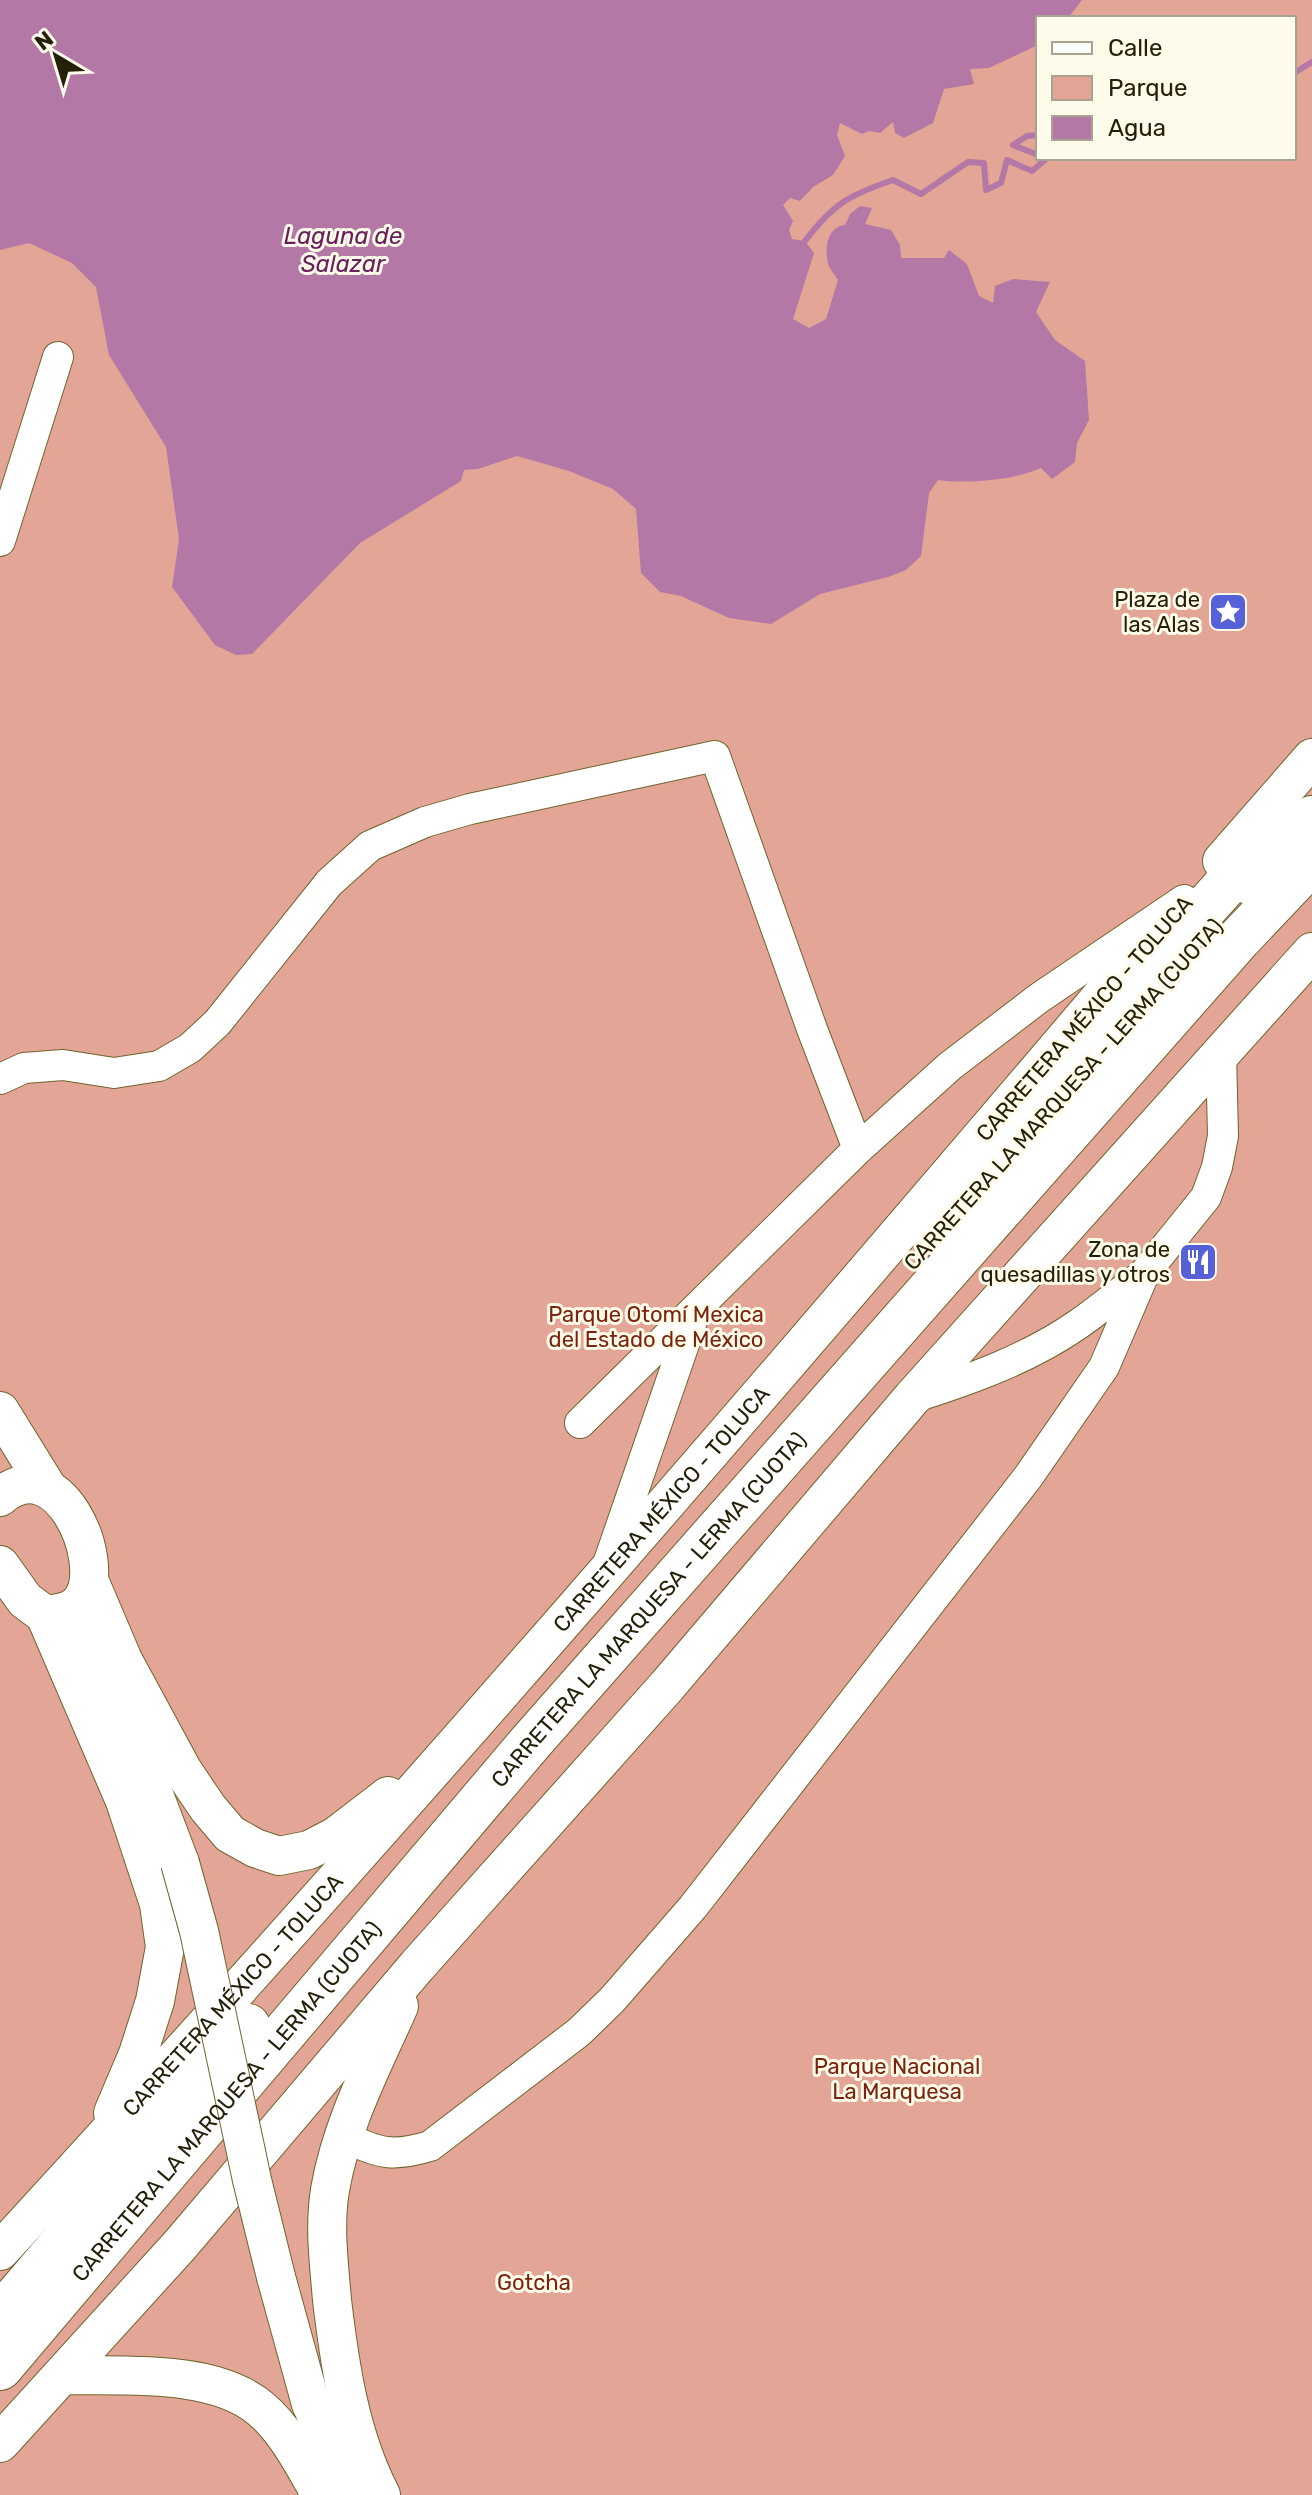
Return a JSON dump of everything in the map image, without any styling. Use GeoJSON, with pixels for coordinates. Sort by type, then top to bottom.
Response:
{"type":"FeatureCollection","features":[{"type":"Feature","properties":{"kind":"highway"},"geometry":{"type":"LineString","coordinates":[[1080,1070],[1151,968],[1312,790]]}},
{"type":"Feature","properties":{"kind":"highway","name":"CARRETERA LA MARQUESA - LERMA (CUOTA)"},"geometry":{"type":"LineString","coordinates":[[0,2316],[181,2103],[1080,1070],[1312,818]]}},
{"type":"Feature","properties":{"kind":"highway","name":"CARRETERA LA MARQUESA - LERMA (CUOTA)"},"geometry":{"type":"LineString","coordinates":[[0,2368],[530,1743],[1239,939],[1312,862]]}},
{"type":"Feature","properties":{"kind":"main road","name":"CARRETERA MÉXICO - TOLUCA"},"geometry":{"type":"LineString","coordinates":[[0,2251],[460,1741],[1184,900],[1238,844],[1312,758]]}},
{"type":"Feature","properties":{"kind":"main road"},"geometry":{"type":"LineString","coordinates":[[0,2443],[180,2245],[417,1966],[667,1686],[912,1398],[1312,952]]}},
{"type":"Feature","properties":{"kind":"main road"},"geometry":{"type":"LineString","coordinates":[[0,1411],[47,1487],[76,1520],[88,1557],[68,1602],[125,1801],[159,1904],[165,1947],[155,2001],[138,2054],[102,2141]]}},
{"type":"Feature","properties":{"kind":"main road"},"geometry":{"type":"LineString","coordinates":[[0,1497],[12,1487],[28,1483],[47,1487]]}},
{"type":"Feature","properties":{"kind":"main road"},"geometry":{"type":"LineString","coordinates":[[0,1565],[25,1600],[68,1602],[123,1660],[183,1771],[208,1808],[230,1834],[255,1848],[279,1856],[309,1850],[336,1836],[460,1741]]}},
{"type":"Feature","properties":{"kind":"main road"},"geometry":{"type":"LineString","coordinates":[[68,1602],[153,1792],[180,1863],[199,1931],[285,2318],[311,2404],[352,2495]]}},
{"type":"Feature","properties":{"kind":"main road"},"geometry":{"type":"LineString","coordinates":[[381,2495],[355,2435],[341,2365],[327,2252],[330,2190],[358,2098],[417,1966]]}},
{"type":"Feature","properties":{"kind":"main road"},"geometry":{"type":"LineString","coordinates":[[63,2375],[159,2378],[205,2383],[235,2393],[261,2409],[292,2446],[321,2495]]}},
{"type":"Feature","properties":{"kind":"street"},"geometry":{"type":"LineString","coordinates":[[0,541],[58,357]]}},
{"type":"Feature","properties":{"kind":"street"},"geometry":{"type":"LineString","coordinates":[[0,1079],[24,1068],[63,1065],[114,1073],[159,1066],[190,1048],[217,1023],[329,883],[370,846],[425,822],[470,809],[715,756],[858,1149]]}},
{"type":"Feature","properties":{"kind":"street"},"geometry":{"type":"LineString","coordinates":[[580,1423],[858,1149],[950,1066],[1039,998],[1184,900]]}},
{"type":"Feature","properties":{"kind":"street"},"geometry":{"type":"LineString","coordinates":[[912,1398],[980,1376],[1076,1327],[1144,1274],[1206,1197],[1217,1167],[1223,1136],[1221,1052]]}},
{"type":"Feature","properties":{"kind":"street"},"geometry":{"type":"LineString","coordinates":[[345,2137],[367,2148],[402,2155],[430,2146],[579,2032],[612,2000],[693,1907],[1028,1477],[1104,1367],[1144,1274]]}},
{"type":"Feature","properties":{"kind":"street"},"geometry":{"type":"LineString","coordinates":[[603,1576],[696,1309]]}},
{"type":"Feature","properties":{"kind":"green space","name":"Parque Otomí Mexica del Estado de México"},"geometry":{"type":"Polygon","coordinates":[[[0,0],[1312,0],[1312,2495],[0,2495],[0,0]]]}},
{"type":"Feature","properties":{"kind":"water","name":"Laguna de Salazar"},"geometry":{"type":"Polygon","coordinates":[[[0,0],[1082,0],[1070,16],[1036,16],[1036,46],[989,68],[970,69],[974,84],[944,89],[933,123],[904,138],[895,133],[893,122],[880,133],[869,131],[862,134],[840,123],[837,135],[845,156],[833,175],[813,187],[800,201],[790,198],[783,205],[793,221],[789,230],[792,239],[805,241],[814,253],[793,319],[809,328],[826,319],[838,280],[828,263],[831,234],[839,226],[845,225],[850,214],[860,206],[872,208],[865,224],[891,230],[900,245],[901,258],[944,258],[949,250],[967,264],[979,296],[993,303],[995,286],[1013,279],[1050,282],[1036,312],[1055,340],[1085,361],[1089,420],[1077,443],[1075,462],[1052,479],[1041,468],[1018,476],[990,480],[938,480],[929,493],[921,556],[906,570],[820,594],[771,624],[729,618],[681,596],[660,592],[641,573],[636,509],[613,489],[569,471],[517,456],[478,469],[464,470],[461,481],[360,543],[252,654],[236,655],[215,645],[172,587],[179,539],[166,447],[109,355],[96,287],[72,263],[29,243],[0,250],[0,0]]]}},
{"type":"Feature","properties":{"kind":"waterway"},"geometry":{"type":"LineString","coordinates":[[1296,72],[1312,62]]}},
{"type":"Feature","properties":{"kind":"waterway"},"geometry":{"type":"LineString","coordinates":[[1036,135],[1027,136],[1013,145],[1036,154]]}},
{"type":"Feature","properties":{"kind":"waterway"},"geometry":{"type":"LineString","coordinates":[[805,241],[824,218],[843,202],[893,180],[921,194],[968,162],[984,163],[986,190],[1001,183],[1007,160],[1032,171],[1045,160]]}},
{"type":"Feature","properties":{"kind":"place","name":"Plaza de las Alas"},"geometry":{"type":"Point","coordinates":[1228,612]}},
{"type":"Feature","properties":{"kind":"place","name":"Zona de quesadillas y otros"},"geometry":{"type":"Point","coordinates":[1198,1262]}},
{"type":"Feature","properties":{"kind":"park label","name":"Parque Nacional La Marquesa"},"geometry":{"type":"Point","coordinates":[897,2078]}},
{"type":"Feature","properties":{"kind":"park label","name":"Gotcha"},"geometry":{"type":"Point","coordinates":[534,2282]}}]}
